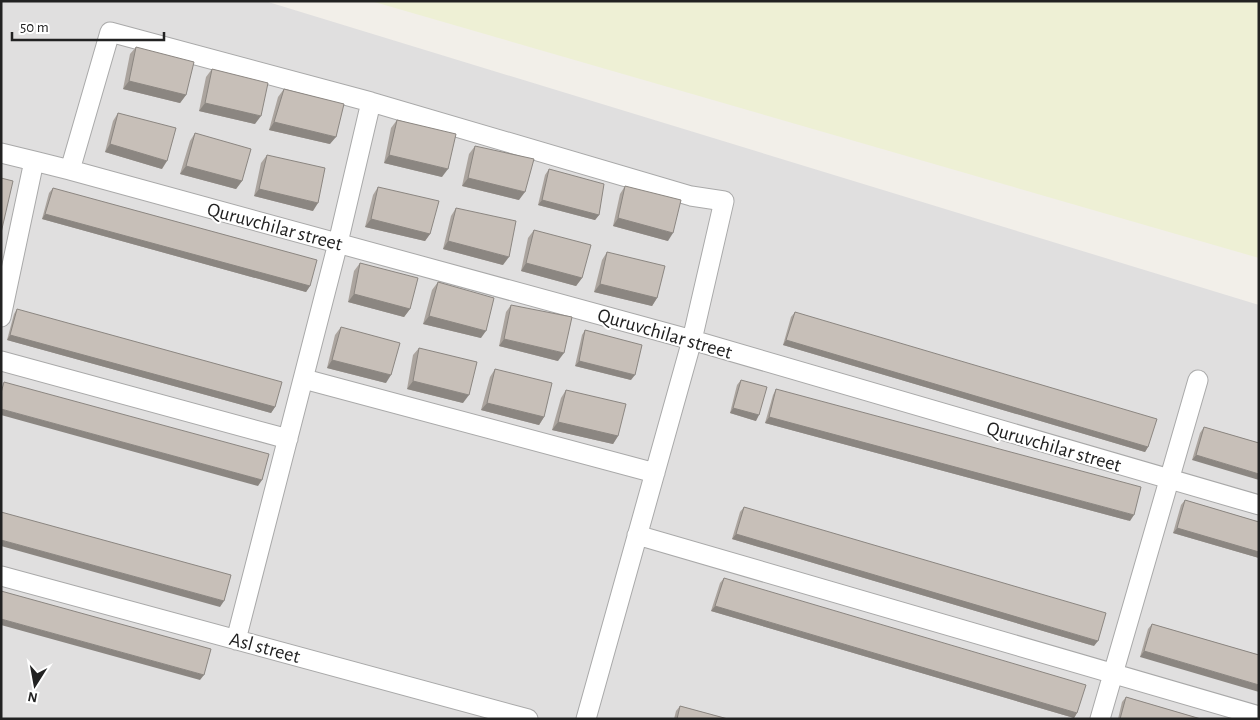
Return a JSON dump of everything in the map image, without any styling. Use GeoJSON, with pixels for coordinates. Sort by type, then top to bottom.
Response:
{"type":"FeatureCollection","features":[{"type":"Feature","properties":{"kind":"street"},"geometry":{"type":"LineString","coordinates":[[70,170],[110,32],[371,102],[691,196],[724,201],[692,340],[586,719]]}},
{"type":"Feature","properties":{"kind":"street"},"geometry":{"type":"LineString","coordinates":[[236,640],[304,379],[371,102]]}},
{"type":"Feature","properties":{"kind":"street","name":"Quruvchilar street"},"geometry":{"type":"LineString","coordinates":[[1,153],[70,170],[692,340],[1259,505]]}},
{"type":"Feature","properties":{"kind":"street"},"geometry":{"type":"LineString","coordinates":[[1,317],[34,161]]}},
{"type":"Feature","properties":{"kind":"street"},"geometry":{"type":"LineString","coordinates":[[1,361],[288,439]]}},
{"type":"Feature","properties":{"kind":"street"},"geometry":{"type":"LineString","coordinates":[[304,379],[655,473]]}},
{"type":"Feature","properties":{"kind":"street"},"geometry":{"type":"LineString","coordinates":[[1100,719],[1198,380]]}},
{"type":"Feature","properties":{"kind":"street"},"geometry":{"type":"LineString","coordinates":[[637,535],[1259,716]]}},
{"type":"Feature","properties":{"kind":"street","name":"Asl street"},"geometry":{"type":"LineString","coordinates":[[1,576],[528,719]]}},
{"type":"Feature","properties":{"kind":"shaded area"},"geometry":{"type":"Polygon","coordinates":[[[1,1],[265,1],[1259,305],[1259,719],[1,719],[1,1]]]}},
{"type":"Feature","properties":{"kind":"green space"},"geometry":{"type":"Polygon","coordinates":[[[371,1],[1259,1],[1259,258],[371,1]]]}},
{"type":"Feature","properties":{"kind":"building"},"geometry":{"type":"Polygon","coordinates":[[[136,47],[194,62],[186,95],[129,81],[136,47]]]}},
{"type":"Feature","properties":{"kind":"building"},"geometry":{"type":"Polygon","coordinates":[[[212,69],[268,83],[261,116],[205,103],[212,69]]]}},
{"type":"Feature","properties":{"kind":"building"},"geometry":{"type":"Polygon","coordinates":[[[284,89],[344,104],[336,137],[274,122],[284,89]]]}},
{"type":"Feature","properties":{"kind":"building"},"geometry":{"type":"Polygon","coordinates":[[[118,113],[176,128],[167,161],[110,144],[118,113]]]}},
{"type":"Feature","properties":{"kind":"building"},"geometry":{"type":"Polygon","coordinates":[[[397,120],[456,134],[448,169],[389,155],[397,120]]]}},
{"type":"Feature","properties":{"kind":"building"},"geometry":{"type":"Polygon","coordinates":[[[195,133],[251,149],[242,181],[186,166],[195,133]]]}},
{"type":"Feature","properties":{"kind":"building"},"geometry":{"type":"Polygon","coordinates":[[[475,146],[534,159],[525,192],[468,178],[475,146]]]}},
{"type":"Feature","properties":{"kind":"building"},"geometry":{"type":"Polygon","coordinates":[[[267,155],[325,168],[318,203],[259,189],[267,155]]]}},
{"type":"Feature","properties":{"kind":"building"},"geometry":{"type":"Polygon","coordinates":[[[549,169],[604,184],[599,215],[542,200],[549,169]]]}},
{"type":"Feature","properties":{"kind":"building"},"geometry":{"type":"Polygon","coordinates":[[[1,178],[13,181],[1,233],[1,178]]]}},
{"type":"Feature","properties":{"kind":"building"},"geometry":{"type":"Polygon","coordinates":[[[625,186],[681,200],[673,233],[618,218],[625,186]]]}},
{"type":"Feature","properties":{"kind":"building"},"geometry":{"type":"Polygon","coordinates":[[[378,187],[439,201],[430,234],[371,219],[378,187]]]}},
{"type":"Feature","properties":{"kind":"building"},"geometry":{"type":"Polygon","coordinates":[[[53,188],[317,260],[310,286],[45,214],[53,188]]]}},
{"type":"Feature","properties":{"kind":"building"},"geometry":{"type":"Polygon","coordinates":[[[456,208],[516,221],[509,257],[448,241],[456,208]]]}},
{"type":"Feature","properties":{"kind":"building"},"geometry":{"type":"Polygon","coordinates":[[[534,230],[591,245],[582,278],[526,263],[534,230]]]}},
{"type":"Feature","properties":{"kind":"building"},"geometry":{"type":"Polygon","coordinates":[[[607,252],[665,266],[657,298],[600,284],[607,252]]]}},
{"type":"Feature","properties":{"kind":"building"},"geometry":{"type":"Polygon","coordinates":[[[360,263],[418,278],[410,309],[354,294],[360,263]]]}},
{"type":"Feature","properties":{"kind":"building"},"geometry":{"type":"Polygon","coordinates":[[[438,282],[494,298],[486,331],[429,316],[438,282]]]}},
{"type":"Feature","properties":{"kind":"building"},"geometry":{"type":"Polygon","coordinates":[[[511,305],[572,317],[564,353],[504,339],[511,305]]]}},
{"type":"Feature","properties":{"kind":"building"},"geometry":{"type":"Polygon","coordinates":[[[17,309],[282,382],[275,407],[10,335],[17,309]]]}},
{"type":"Feature","properties":{"kind":"building"},"geometry":{"type":"Polygon","coordinates":[[[795,312],[1157,419],[1148,447],[786,340],[795,312]]]}},
{"type":"Feature","properties":{"kind":"building"},"geometry":{"type":"Polygon","coordinates":[[[341,327],[400,343],[391,375],[332,360],[341,327]]]}},
{"type":"Feature","properties":{"kind":"building"},"geometry":{"type":"Polygon","coordinates":[[[585,330],[642,345],[635,375],[579,361],[585,330]]]}},
{"type":"Feature","properties":{"kind":"building"},"geometry":{"type":"Polygon","coordinates":[[[419,348],[477,362],[469,395],[413,381],[419,348]]]}},
{"type":"Feature","properties":{"kind":"building"},"geometry":{"type":"Polygon","coordinates":[[[495,369],[552,383],[544,417],[487,403],[495,369]]]}},
{"type":"Feature","properties":{"kind":"building"},"geometry":{"type":"Polygon","coordinates":[[[741,380],[767,387],[759,415],[733,408],[741,380]]]}},
{"type":"Feature","properties":{"kind":"building"},"geometry":{"type":"Polygon","coordinates":[[[4,382],[269,454],[262,480],[1,409],[1,393],[4,382]]]}},
{"type":"Feature","properties":{"kind":"building"},"geometry":{"type":"Polygon","coordinates":[[[776,389],[1141,487],[1134,515],[769,417],[776,389]]]}},
{"type":"Feature","properties":{"kind":"building"},"geometry":{"type":"Polygon","coordinates":[[[566,390],[626,404],[618,436],[558,422],[566,390]]]}},
{"type":"Feature","properties":{"kind":"building"},"geometry":{"type":"Polygon","coordinates":[[[1204,427],[1259,443],[1259,474],[1196,455],[1204,427]]]}},
{"type":"Feature","properties":{"kind":"building"},"geometry":{"type":"Polygon","coordinates":[[[1185,500],[1259,522],[1259,552],[1177,528],[1185,500]]]}},
{"type":"Feature","properties":{"kind":"building"},"geometry":{"type":"Polygon","coordinates":[[[744,507],[1106,613],[1098,641],[736,534],[744,507]]]}},
{"type":"Feature","properties":{"kind":"building"},"geometry":{"type":"Polygon","coordinates":[[[1,512],[231,575],[224,601],[1,540],[1,512]]]}},
{"type":"Feature","properties":{"kind":"building"},"geometry":{"type":"Polygon","coordinates":[[[724,578],[1086,685],[1077,713],[715,606],[724,578]]]}},
{"type":"Feature","properties":{"kind":"building"},"geometry":{"type":"Polygon","coordinates":[[[1,591],[211,649],[204,675],[1,619],[1,591]]]}},
{"type":"Feature","properties":{"kind":"building"},"geometry":{"type":"Polygon","coordinates":[[[1152,624],[1259,655],[1259,685],[1144,651],[1152,624]]]}},
{"type":"Feature","properties":{"kind":"building"},"geometry":{"type":"Polygon","coordinates":[[[1126,697],[1201,719],[1120,719],[1126,697]]]}},
{"type":"Feature","properties":{"kind":"building"},"geometry":{"type":"Polygon","coordinates":[[[680,706],[728,719],[677,719],[680,706]]]}}]}
